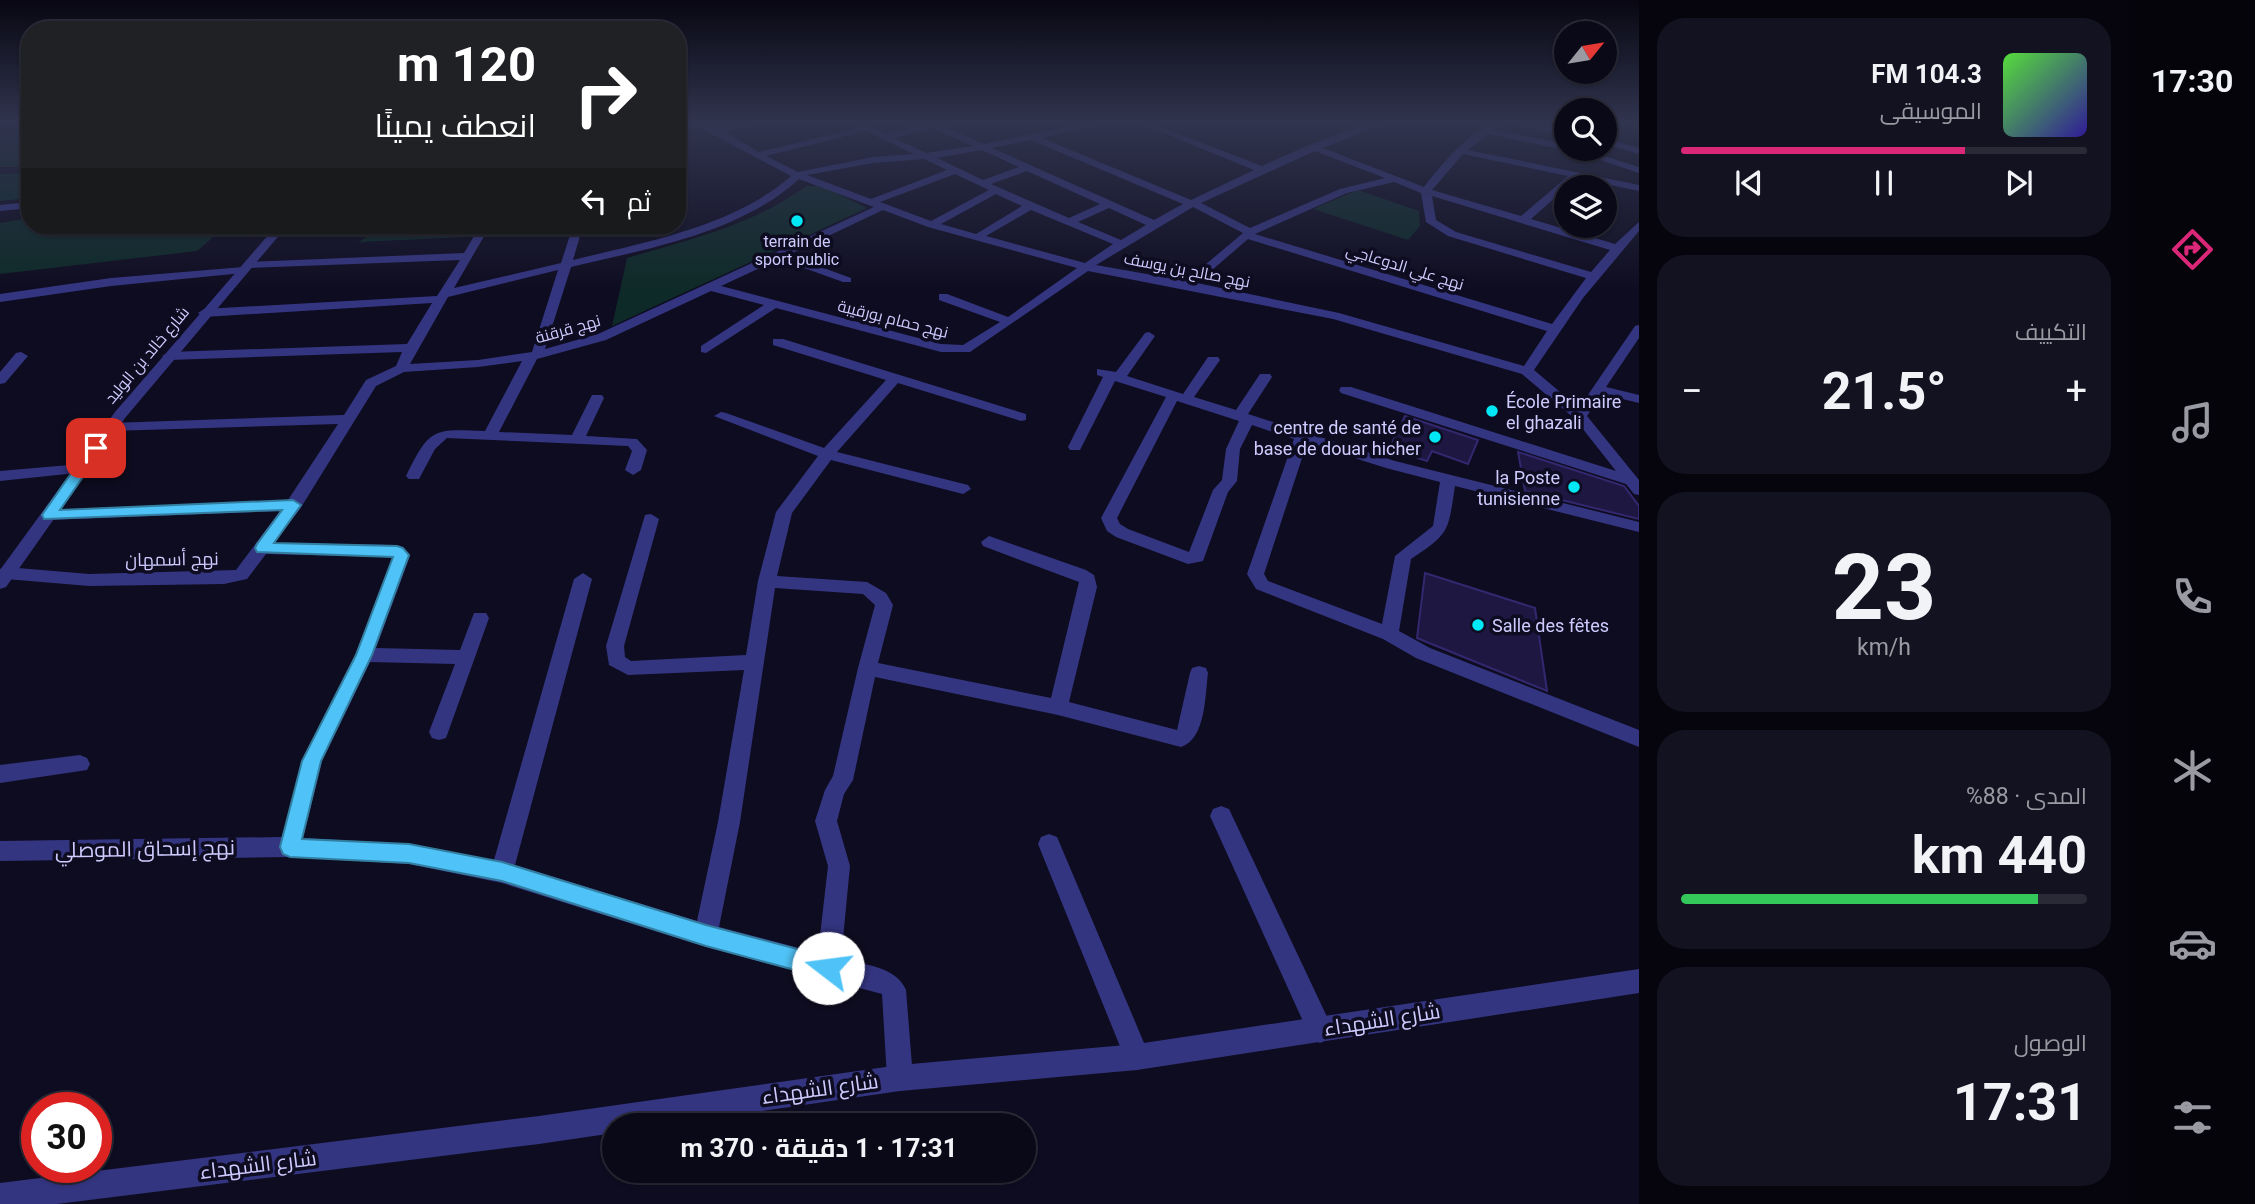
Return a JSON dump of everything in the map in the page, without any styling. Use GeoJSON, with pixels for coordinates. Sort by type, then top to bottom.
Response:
{"type":"FeatureCollection","features":[{"type":"Feature","properties":{"kind":"street"},"geometry":{"type":"LineString","coordinates":[[686,233],[768,200],[793,179]]}},
{"type":"Feature","properties":{"kind":"street","name":"نهج صالح بن يوسف"},"geometry":{"type":"LineString","coordinates":[[809,179],[976,238],[1086,267],[1335,316],[1527,371],[1580,416],[1635,485]]}},
{"type":"Feature","properties":{"kind":"street","name":"نهج قرقنة"},"geometry":{"type":"LineString","coordinates":[[401,368],[475,365],[534,356],[602,337],[713,288],[876,205],[936,179]]}},
{"type":"Feature","properties":{"kind":"street"},"geometry":{"type":"LineString","coordinates":[[975,179],[1122,244]]}},
{"type":"Feature","properties":{"kind":"street"},"geometry":{"type":"LineString","coordinates":[[983,183],[993,179]]}},
{"type":"Feature","properties":{"kind":"street"},"geometry":{"type":"LineString","coordinates":[[1053,179],[1155,225]]}},
{"type":"Feature","properties":{"kind":"street","name":"نهج علي الدوعاجي"},"geometry":{"type":"LineString","coordinates":[[1133,179],[1192,204],[1249,233],[1554,329]]}},
{"type":"Feature","properties":{"kind":"street","name":"نهج حمام بورقيبة"},"geometry":{"type":"LineString","coordinates":[[713,288],[959,351],[974,344],[1122,244],[1240,179]]}},
{"type":"Feature","properties":{"kind":"street"},"geometry":{"type":"LineString","coordinates":[[1188,285],[1249,233],[1345,191],[1394,179]]}},
{"type":"Feature","properties":{"kind":"street"},"geometry":{"type":"LineString","coordinates":[[1395,179],[1426,191],[1617,248]]}},
{"type":"Feature","properties":{"kind":"street"},"geometry":{"type":"LineString","coordinates":[[1435,179],[1426,191],[1429,217],[1437,227],[1594,277]]}},
{"type":"Feature","properties":{"kind":"street"},"geometry":{"type":"LineString","coordinates":[[1617,184],[1639,188]]}},
{"type":"Feature","properties":{"kind":"street"},"geometry":{"type":"LineString","coordinates":[[933,225],[996,190]]}},
{"type":"Feature","properties":{"kind":"street"},"geometry":{"type":"LineString","coordinates":[[1523,220],[1554,193]]}},
{"type":"Feature","properties":{"kind":"street"},"geometry":{"type":"LineString","coordinates":[[1069,222],[1109,204]]}},
{"type":"Feature","properties":{"kind":"street"},"geometry":{"type":"LineString","coordinates":[[0,208],[21,206]]}},
{"type":"Feature","properties":{"kind":"street"},"geometry":{"type":"LineString","coordinates":[[976,238],[1031,206]]}},
{"type":"Feature","properties":{"kind":"street"},"geometry":{"type":"LineString","coordinates":[[1527,371],[1554,329],[1617,248],[1639,225]]}},
{"type":"Feature","properties":{"kind":"street","name":"شارع خالد بن الوليد"},"geometry":{"type":"LineString","coordinates":[[3,578],[111,427],[204,313],[274,235]]}},
{"type":"Feature","properties":{"kind":"street"},"geometry":{"type":"LineString","coordinates":[[401,368],[410,348],[480,235]]}},
{"type":"Feature","properties":{"kind":"street"},"geometry":{"type":"LineString","coordinates":[[490,436],[534,356],[575,235]]}},
{"type":"Feature","properties":{"kind":"street"},"geometry":{"type":"LineString","coordinates":[[204,313],[442,296],[681,235]]}},
{"type":"Feature","properties":{"kind":"street"},"geometry":{"type":"LineString","coordinates":[[0,298],[245,267],[469,256]]}},
{"type":"Feature","properties":{"kind":"street"},"geometry":{"type":"LineString","coordinates":[[780,256],[847,280]]}},
{"type":"Feature","properties":{"kind":"street"},"geometry":{"type":"LineString","coordinates":[[943,297],[1007,321]]}},
{"type":"Feature","properties":{"kind":"street"},"geometry":{"type":"LineString","coordinates":[[706,349],[774,304]]}},
{"type":"Feature","properties":{"kind":"street"},"geometry":{"type":"LineString","coordinates":[[1580,416],[1639,329]]}},
{"type":"Feature","properties":{"kind":"street"},"geometry":{"type":"LineString","coordinates":[[1075,447],[1111,375],[1149,336]]}},
{"type":"Feature","properties":{"kind":"street"},"geometry":{"type":"LineString","coordinates":[[778,342],[1021,418]]}},
{"type":"Feature","properties":{"kind":"street"},"geometry":{"type":"LineString","coordinates":[[169,356],[410,348]]}},
{"type":"Feature","properties":{"kind":"street"},"geometry":{"type":"LineString","coordinates":[[0,380],[22,356]]}},
{"type":"Feature","properties":{"kind":"street"},"geometry":{"type":"LineString","coordinates":[[1213,360],[1180,396],[1109,518],[1117,530],[1188,558],[1196,557],[1221,491],[1228,486],[1234,465],[1233,451],[1244,416],[1265,377]]}},
{"type":"Feature","properties":{"kind":"street","name":"نهج أسمهان"},"geometry":{"type":"LineString","coordinates":[[3,578],[224,578],[246,572],[293,505],[371,383],[401,368]]}},
{"type":"Feature","properties":{"kind":"street"},"geometry":{"type":"LineString","coordinates":[[1111,375],[1448,481],[1639,527]]}},
{"type":"Feature","properties":{"kind":"street"},"geometry":{"type":"LineString","coordinates":[[706,935],[729,822],[767,581],[784,512],[827,454],[895,377]]}},
{"type":"Feature","properties":{"kind":"street"},"geometry":{"type":"LineString","coordinates":[[1598,389],[1639,399]]}},
{"type":"Feature","properties":{"kind":"street"},"geometry":{"type":"LineString","coordinates":[[1346,390],[1635,485]]}},
{"type":"Feature","properties":{"kind":"street"},"geometry":{"type":"LineString","coordinates":[[577,439],[597,398]]}},
{"type":"Feature","properties":{"kind":"street"},"geometry":{"type":"LineString","coordinates":[[721,416],[827,454],[963,489]]}},
{"type":"Feature","properties":{"kind":"street"},"geometry":{"type":"LineString","coordinates":[[111,427],[349,419]]}},
{"type":"Feature","properties":{"kind":"street"},"geometry":{"type":"LineString","coordinates":[[414,476],[438,436],[635,443],[640,450],[633,470]]}},
{"type":"Feature","properties":{"kind":"street"},"geometry":{"type":"LineString","coordinates":[[1302,436],[1256,578],[1270,590],[1389,634],[1423,653],[1639,739]]}},
{"type":"Feature","properties":{"kind":"street"},"geometry":{"type":"LineString","coordinates":[[0,476],[80,469]]}},
{"type":"Feature","properties":{"kind":"street"},"geometry":{"type":"LineString","coordinates":[[1389,634],[1403,556],[1435,535],[1441,527],[1448,481]]}},
{"type":"Feature","properties":{"kind":"street"},"geometry":{"type":"LineString","coordinates":[[49,515],[293,505]]}},
{"type":"Feature","properties":{"kind":"street"},"geometry":{"type":"LineString","coordinates":[[651,519],[615,646],[616,660],[628,668],[756,662]]}},
{"type":"Feature","properties":{"kind":"street"},"geometry":{"type":"LineString","coordinates":[[989,542],[1088,579],[1058,707]]}},
{"type":"Feature","properties":{"kind":"street"},"geometry":{"type":"LineString","coordinates":[[263,548],[400,552],[401,559],[364,655],[312,761],[290,847]]}},
{"type":"Feature","properties":{"kind":"street"},"geometry":{"type":"LineString","coordinates":[[502,872],[583,579]]}},
{"type":"Feature","properties":{"kind":"street"},"geometry":{"type":"LineString","coordinates":[[767,581],[867,588],[874,591],[884,605],[867,668],[843,780],[835,790],[826,821],[839,866],[828,968]]}},
{"type":"Feature","properties":{"kind":"street"},"geometry":{"type":"LineString","coordinates":[[439,732],[480,618]]}},
{"type":"Feature","properties":{"kind":"street"},"geometry":{"type":"LineString","coordinates":[[364,655],[467,657]]}},
{"type":"Feature","properties":{"kind":"street"},"geometry":{"type":"LineString","coordinates":[[867,668],[1058,707],[1181,738],[1189,729],[1199,673]]}},
{"type":"Feature","properties":{"kind":"street"},"geometry":{"type":"LineString","coordinates":[[0,774],[80,764]]}},
{"type":"Feature","properties":{"kind":"street"},"geometry":{"type":"LineString","coordinates":[[1221,816],[1320,1030]]}},
{"type":"Feature","properties":{"kind":"street"},"geometry":{"type":"LineString","coordinates":[[1049,844],[1137,1057]]}},
{"type":"Feature","properties":{"kind":"street","name":"نهج إسحاق الموصلي"},"geometry":{"type":"LineString","coordinates":[[0,851],[290,847],[396,852],[502,872],[706,935],[892,988],[900,1078]]}},
{"type":"Feature","properties":{"kind":"street","name":"شارع الشهداء"},"geometry":{"type":"LineString","coordinates":[[0,1197],[539,1130],[900,1078],[1137,1057],[1639,981]]}},
{"type":"Feature","properties":{"kind":"green space"},"geometry":{"type":"Polygon","coordinates":[[[0,179],[21,179],[21,199],[0,201],[0,179]]]}},
{"type":"Feature","properties":{"kind":"green space","name":"terrain de sport public"},"geometry":{"type":"Polygon","coordinates":[[[806,186],[822,186],[867,208],[612,326],[627,258],[697,238],[743,221],[786,200],[806,186]]]}},
{"type":"Feature","properties":{"kind":"green space"},"geometry":{"type":"Polygon","coordinates":[[[1358,190],[1419,211],[1420,226],[1408,240],[1313,209],[1358,190]]]}},
{"type":"Feature","properties":{"kind":"green space"},"geometry":{"type":"Polygon","coordinates":[[[21,220],[21,235],[216,235],[197,251],[0,274],[0,223],[21,220]]]}},
{"type":"Feature","properties":{"kind":"green space"},"geometry":{"type":"Polygon","coordinates":[[[364,235],[467,235],[359,242],[368,236],[364,235]]]}},
{"type":"Feature","properties":{"kind":"building","name":"centre de santé de base de douar hicher"},"geometry":{"type":"Polygon","coordinates":[[[1405,416],[1478,440],[1468,464],[1432,451],[1427,461],[1389,449],[1405,416]]]}},
{"type":"Feature","properties":{"kind":"building","name":"la Poste tunisienne"},"geometry":{"type":"Polygon","coordinates":[[[1518,452],[1624,486],[1639,506],[1639,519],[1525,491],[1518,452]]]}},
{"type":"Feature","properties":{"kind":"building","name":"Salle des fêtes"},"geometry":{"type":"Polygon","coordinates":[[[1425,573],[1535,608],[1547,691],[1417,638],[1425,573]]]}},
{"type":"Feature","properties":{"kind":"place","name":"terrain de sport public"},"geometry":{"type":"Point","coordinates":[797,221]}},
{"type":"Feature","properties":{"kind":"place","name":"École Primaire el ghazali"},"geometry":{"type":"Point","coordinates":[1492,411]}},
{"type":"Feature","properties":{"kind":"place","name":"centre de santé de base de douar hicher"},"geometry":{"type":"Point","coordinates":[1435,437]}},
{"type":"Feature","properties":{"kind":"place","name":"la Poste tunisienne"},"geometry":{"type":"Point","coordinates":[1574,487]}},
{"type":"Feature","properties":{"kind":"place","name":"Salle des fêtes"},"geometry":{"type":"Point","coordinates":[1478,625]}},
{"type":"Feature","properties":{"kind":"route"},"geometry":{"type":"LineString","coordinates":[[96,448],[49,515],[293,505],[263,548],[400,552],[401,559],[364,655],[312,761],[290,847],[409,854],[502,872],[706,935],[828,968]]}}]}
